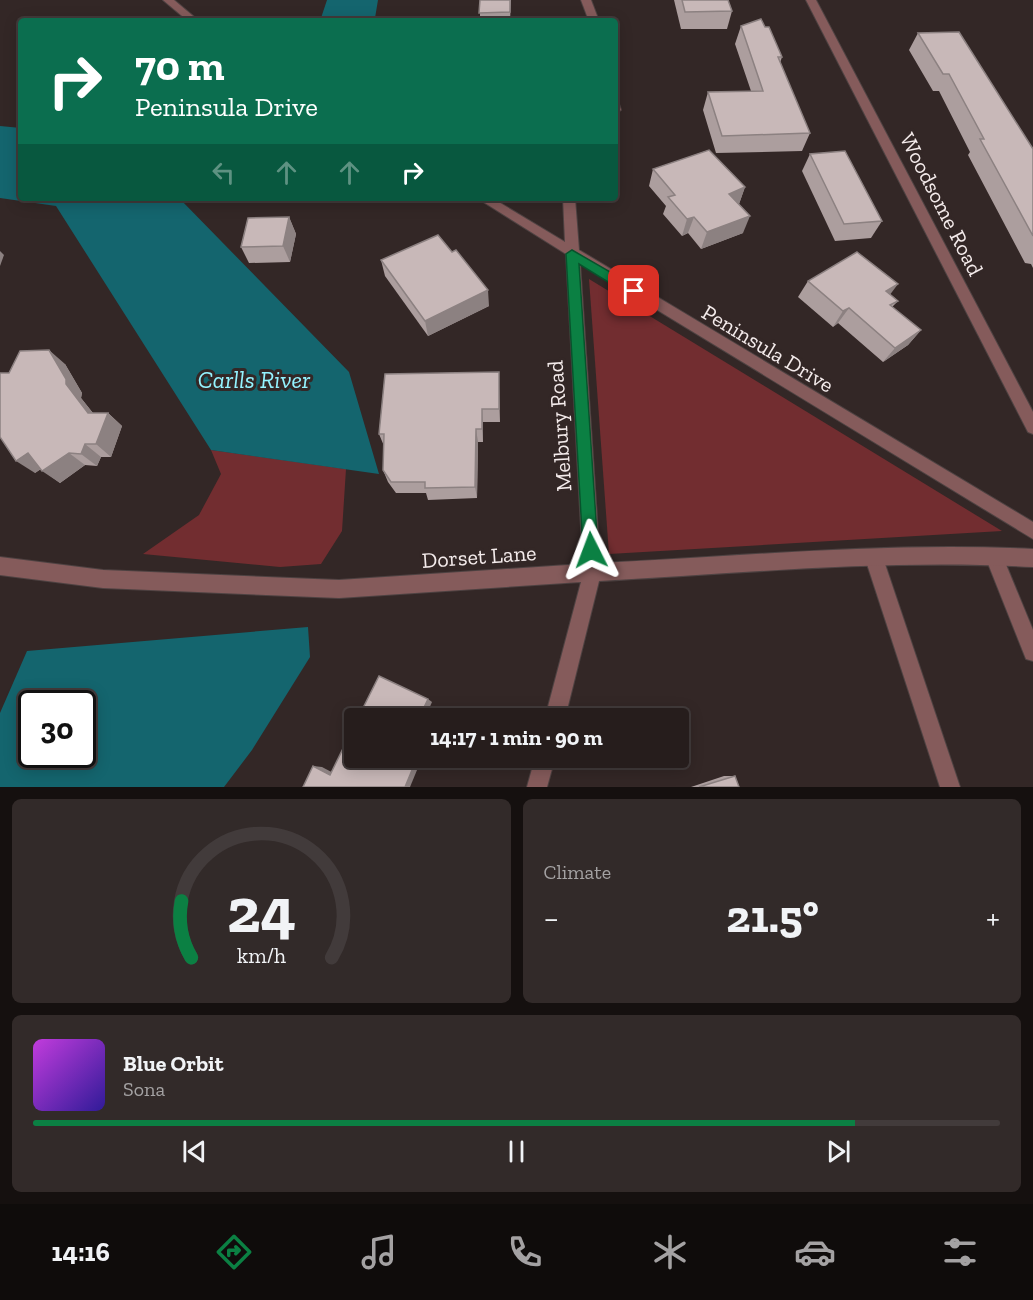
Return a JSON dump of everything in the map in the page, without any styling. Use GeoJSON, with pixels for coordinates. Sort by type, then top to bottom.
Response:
{"type":"FeatureCollection","features":[{"type":"Feature","properties":{"kind":"street"},"geometry":{"type":"LineString","coordinates":[[168,0],[190,18]]}},
{"type":"Feature","properties":{"kind":"street"},"geometry":{"type":"LineString","coordinates":[[586,0],[593,18]]}},
{"type":"Feature","properties":{"kind":"street","name":"Woodsome Road"},"geometry":{"type":"LineString","coordinates":[[812,0],[1033,427]]}},
{"type":"Feature","properties":{"kind":"street","name":"Peninsula Drive"},"geometry":{"type":"LineString","coordinates":[[488,201],[1033,531]]}},
{"type":"Feature","properties":{"kind":"street","name":"Melbury Road"},"geometry":{"type":"LineString","coordinates":[[558,708],[592,573],[569,201]]}},
{"type":"Feature","properties":{"kind":"street"},"geometry":{"type":"LineString","coordinates":[[994,556],[1033,652]]}},
{"type":"Feature","properties":{"kind":"street","name":"Dorset Lane"},"geometry":{"type":"LineString","coordinates":[[0,566],[103,579],[339,589],[482,578],[874,558],[994,556],[1033,558]]}},
{"type":"Feature","properties":{"kind":"street"},"geometry":{"type":"LineString","coordinates":[[874,558],[950,787]]}},
{"type":"Feature","properties":{"kind":"street"},"geometry":{"type":"LineString","coordinates":[[537,787],[542,768]]}},
{"type":"Feature","properties":{"kind":"shaded area"},"geometry":{"type":"Polygon","coordinates":[[[589,279],[1002,531],[609,554],[589,279]]]}},
{"type":"Feature","properties":{"kind":"shaded area"},"geometry":{"type":"Polygon","coordinates":[[[211,450],[346,469],[342,531],[321,564],[280,567],[143,554],[199,515],[221,474],[211,450]]]}},
{"type":"Feature","properties":{"kind":"water"},"geometry":{"type":"Polygon","coordinates":[[[327,0],[378,0],[375,18],[321,18],[327,0]]]}},
{"type":"Feature","properties":{"kind":"water","name":"Carlls River"},"geometry":{"type":"Polygon","coordinates":[[[0,126],[18,128],[18,201],[0,198],[0,126]]]}},
{"type":"Feature","properties":{"kind":"water","name":"Carlls River"},"geometry":{"type":"Polygon","coordinates":[[[21,201],[182,201],[349,372],[379,474],[211,450],[56,206],[21,201]]]}},
{"type":"Feature","properties":{"kind":"water"},"geometry":{"type":"Polygon","coordinates":[[[308,627],[310,657],[252,750],[224,787],[0,787],[0,713],[27,651],[308,627]]]}},
{"type":"Feature","properties":{"kind":"building"},"geometry":{"type":"Polygon","coordinates":[[[480,0],[510,0],[510,12],[479,13],[480,0]]]}},
{"type":"Feature","properties":{"kind":"building"},"geometry":{"type":"Polygon","coordinates":[[[682,0],[728,0],[732,11],[685,12],[682,0]]]}},
{"type":"Feature","properties":{"kind":"building"},"geometry":{"type":"Polygon","coordinates":[[[761,19],[765,27],[769,27],[782,57],[778,57],[810,133],[722,136],[708,92],[763,91],[741,26],[761,19]]]}},
{"type":"Feature","properties":{"kind":"building"},"geometry":{"type":"Polygon","coordinates":[[[959,32],[1033,149],[1033,236],[980,139],[984,139],[949,74],[943,74],[918,33],[959,32]]]}},
{"type":"Feature","properties":{"kind":"building"},"geometry":{"type":"Polygon","coordinates":[[[709,150],[745,187],[729,194],[750,216],[707,232],[694,217],[687,219],[668,197],[675,195],[653,169],[709,150]]]}},
{"type":"Feature","properties":{"kind":"building"},"geometry":{"type":"Polygon","coordinates":[[[845,151],[882,221],[844,224],[810,154],[845,151]]]}},
{"type":"Feature","properties":{"kind":"building"},"geometry":{"type":"Polygon","coordinates":[[[289,217],[283,246],[241,247],[248,218],[289,217]]]}},
{"type":"Feature","properties":{"kind":"building"},"geometry":{"type":"Polygon","coordinates":[[[438,235],[452,252],[456,250],[488,290],[425,321],[381,260],[438,235]]]}},
{"type":"Feature","properties":{"kind":"building"},"geometry":{"type":"Polygon","coordinates":[[[857,252],[898,284],[886,291],[898,301],[890,305],[921,330],[895,348],[849,308],[843,311],[808,281],[857,252]]]}},
{"type":"Feature","properties":{"kind":"building"},"geometry":{"type":"Polygon","coordinates":[[[49,350],[66,379],[66,384],[88,413],[108,413],[96,444],[85,444],[81,454],[69,453],[42,471],[28,453],[16,461],[0,437],[0,373],[9,373],[20,351],[49,350]]]}},
{"type":"Feature","properties":{"kind":"building"},"geometry":{"type":"Polygon","coordinates":[[[499,372],[499,409],[482,409],[482,429],[476,429],[475,487],[425,488],[425,482],[391,482],[383,470],[384,434],[379,434],[385,374],[499,372]]]}},
{"type":"Feature","properties":{"kind":"building"},"geometry":{"type":"Polygon","coordinates":[[[379,676],[428,699],[424,708],[363,708],[379,676]]]}},
{"type":"Feature","properties":{"kind":"building"},"geometry":{"type":"Polygon","coordinates":[[[344,746],[344,768],[413,768],[405,787],[303,787],[313,766],[330,775],[344,746]]]}},
{"type":"Feature","properties":{"kind":"building"},"geometry":{"type":"Polygon","coordinates":[[[735,776],[739,787],[699,787],[735,776]]]}},
{"type":"Feature","properties":{"kind":"route"},"geometry":{"type":"LineString","coordinates":[[591,550],[572,254],[634,291]]}}]}
